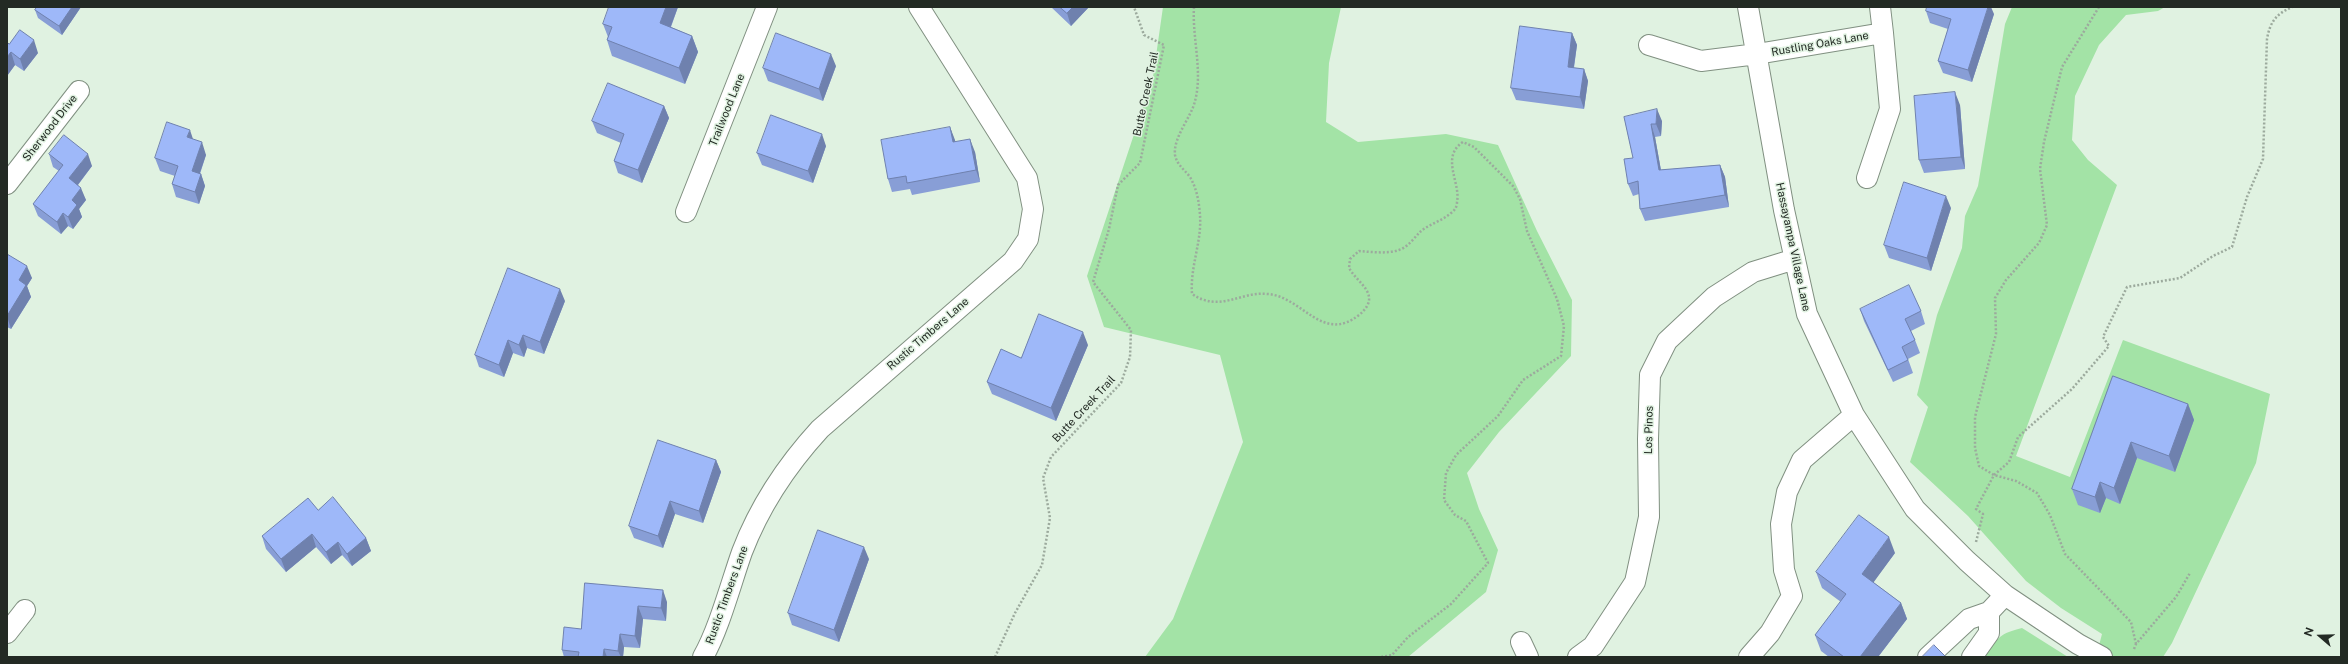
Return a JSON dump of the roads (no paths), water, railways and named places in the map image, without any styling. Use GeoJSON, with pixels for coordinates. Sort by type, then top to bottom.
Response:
{"type":"FeatureCollection","features":[{"type":"Feature","properties":{"kind":"street","name":"Trailwood Lane"},"geometry":{"type":"LineString","coordinates":[[686,212],[767,7]]}},
{"type":"Feature","properties":{"kind":"street","name":"Rustic Timbers Lane"},"geometry":{"type":"LineString","coordinates":[[703,657],[743,549],[771,492],[797,454],[820,429],[1013,261],[1028,239],[1033,209],[1027,178],[919,7]]}},
{"type":"Feature","properties":{"kind":"street","name":"Hassayampa Village Lane"},"geometry":{"type":"LineString","coordinates":[[1748,7],[1784,210],[1807,314],[1854,415],[1915,509],[1967,561],[2005,595],[2078,644],[2102,657]]}},
{"type":"Feature","properties":{"kind":"street","name":"Rustling Oaks Lane"},"geometry":{"type":"LineString","coordinates":[[1867,178],[1890,109],[1884,33],[1880,7]]}},
{"type":"Feature","properties":{"kind":"street","name":"Rustling Oaks Lane"},"geometry":{"type":"LineString","coordinates":[[1649,45],[1701,61],[1757,54],[1884,33]]}},
{"type":"Feature","properties":{"kind":"street","name":"Sherwood Drive"},"geometry":{"type":"LineString","coordinates":[[7,184],[79,91]]}},
{"type":"Feature","properties":{"kind":"street","name":"Los Pinos"},"geometry":{"type":"LineString","coordinates":[[1579,657],[1593,646],[1634,582],[1649,517],[1648,439],[1650,375],[1667,341],[1714,297],[1753,272],[1795,259]]}},
{"type":"Feature","properties":{"kind":"street"},"geometry":{"type":"LineString","coordinates":[[1750,657],[1770,633],[1792,596],[1784,570],[1781,524],[1787,492],[1802,460],[1854,415]]}},
{"type":"Feature","properties":{"kind":"street"},"geometry":{"type":"LineString","coordinates":[[1928,657],[1968,619],[1989,612],[2005,595]]}},
{"type":"Feature","properties":{"kind":"street"},"geometry":{"type":"LineString","coordinates":[[7,633],[25,610]]}},
{"type":"Feature","properties":{"kind":"street"},"geometry":{"type":"LineString","coordinates":[[1972,657],[1989,633],[1989,612]]}}]}
